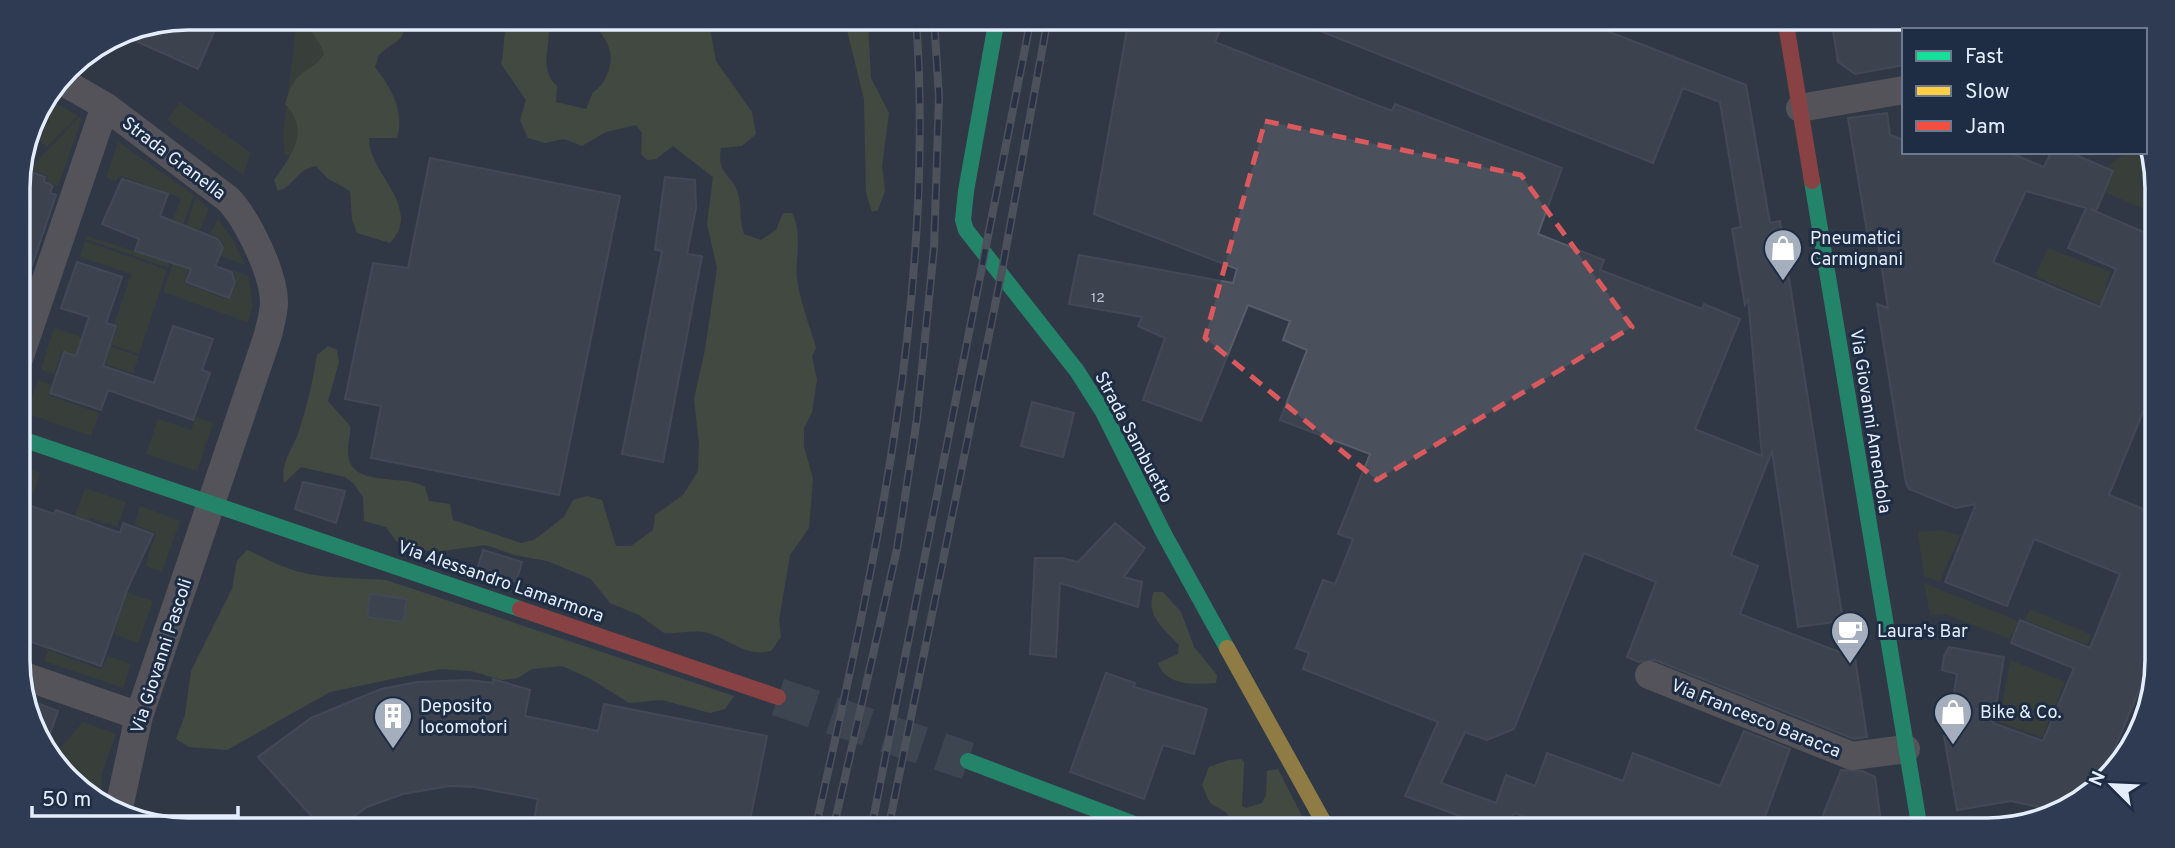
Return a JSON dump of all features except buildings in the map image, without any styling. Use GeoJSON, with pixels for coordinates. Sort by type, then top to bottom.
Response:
{"type":"FeatureCollection","features":[{"type":"Feature","properties":{"kind":"street","name":"Strada Sambuetto"},"geometry":{"type":"LineString","coordinates":[[995,30],[967,191],[964,220],[966,230],[1077,371],[1103,412],[1164,534],[1321,818]]}},
{"type":"Feature","properties":{"kind":"street","name":"Via Giovanni Amendola"},"geometry":{"type":"LineString","coordinates":[[1788,30],[1918,818]]}},
{"type":"Feature","properties":{"kind":"street","name":"Strada Granella"},"geometry":{"type":"LineString","coordinates":[[68,84],[105,106],[228,199],[238,210],[256,244],[274,301],[268,335],[212,502]]}},
{"type":"Feature","properties":{"kind":"street"},"geometry":{"type":"LineString","coordinates":[[1800,108],[1902,90]]}},
{"type":"Feature","properties":{"kind":"street"},"geometry":{"type":"LineString","coordinates":[[30,327],[105,106]]}},
{"type":"Feature","properties":{"kind":"street","name":"Via Alessandro Lamarmora"},"geometry":{"type":"LineString","coordinates":[[30,442],[778,697]]}},
{"type":"Feature","properties":{"kind":"street","name":"Via Giovanni Pascoli"},"geometry":{"type":"LineString","coordinates":[[120,803],[139,716],[212,502]]}},
{"type":"Feature","properties":{"kind":"street","name":"Via Francesco Baracca"},"geometry":{"type":"LineString","coordinates":[[1649,675],[1852,756],[1906,750]]}},
{"type":"Feature","properties":{"kind":"street"},"geometry":{"type":"LineString","coordinates":[[31,679],[139,716]]}},
{"type":"Feature","properties":{"kind":"street"},"geometry":{"type":"LineString","coordinates":[[968,761],[1118,818]]}},
{"type":"Feature","properties":{"kind":"highlighted area"},"geometry":{"type":"Polygon","coordinates":[[[1265,121],[1521,175],[1632,327],[1377,480],[1205,338],[1265,121]]]}},
{"type":"Feature","properties":{"kind":"green space"},"geometry":{"type":"Polygon","coordinates":[[[296,30],[331,30],[309,160],[285,155],[283,136],[296,30]]]}},
{"type":"Feature","properties":{"kind":"green space"},"geometry":{"type":"Polygon","coordinates":[[[311,30],[403,30],[401,37],[379,55],[375,67],[398,109],[397,138],[369,138],[371,151],[398,203],[401,216],[399,230],[390,243],[357,233],[352,219],[350,191],[327,178],[316,166],[304,171],[288,186],[278,191],[274,180],[292,152],[298,133],[293,114],[285,104],[287,97],[301,74],[324,54],[311,30]]]}},
{"type":"Feature","properties":{"kind":"green space"},"geometry":{"type":"Polygon","coordinates":[[[506,30],[549,30],[546,60],[548,73],[557,86],[556,102],[586,109],[593,92],[605,79],[610,66],[611,54],[599,30],[710,30],[716,61],[752,112],[756,134],[742,146],[721,148],[721,164],[738,194],[744,234],[761,240],[776,230],[783,213],[792,213],[798,237],[798,288],[816,348],[812,357],[817,380],[812,412],[804,428],[804,447],[813,478],[809,528],[790,555],[779,620],[781,637],[771,651],[753,652],[703,632],[664,633],[639,615],[610,603],[591,579],[547,561],[514,555],[486,545],[434,552],[412,548],[396,541],[386,527],[364,521],[363,497],[345,477],[301,467],[284,483],[285,462],[302,422],[317,355],[328,346],[337,350],[339,362],[328,401],[350,426],[348,454],[351,465],[368,476],[425,487],[429,501],[450,504],[453,520],[521,543],[534,540],[564,517],[573,500],[587,496],[602,500],[616,546],[631,546],[653,530],[655,515],[683,495],[698,471],[699,444],[694,399],[705,350],[717,268],[707,224],[713,177],[673,146],[656,159],[647,160],[641,154],[642,133],[636,125],[606,132],[582,146],[564,139],[545,143],[528,138],[520,120],[526,100],[501,64],[506,30]]]}},
{"type":"Feature","properties":{"kind":"green space"},"geometry":{"type":"Polygon","coordinates":[[[847,30],[868,30],[871,78],[889,113],[882,166],[885,191],[878,210],[872,212],[866,193],[864,99],[847,30]]]}},
{"type":"Feature","properties":{"kind":"green space"},"geometry":{"type":"Polygon","coordinates":[[[180,102],[251,153],[243,175],[167,120],[180,102]]]}},
{"type":"Feature","properties":{"kind":"green space"},"geometry":{"type":"Polygon","coordinates":[[[54,103],[78,116],[47,147],[38,138],[50,121],[46,118],[54,103]]]}},
{"type":"Feature","properties":{"kind":"green space"},"geometry":{"type":"Polygon","coordinates":[[[79,117],[82,118],[58,186],[46,182],[48,176],[31,170],[79,117]]]}},
{"type":"Feature","properties":{"kind":"green space"},"geometry":{"type":"Polygon","coordinates":[[[118,142],[194,195],[168,268],[86,239],[87,236],[158,259],[181,198],[119,175],[116,181],[106,178],[118,142]]]}},
{"type":"Feature","properties":{"kind":"green space"},"geometry":{"type":"Polygon","coordinates":[[[2124,154],[2140,154],[2145,209],[2105,192],[2114,171],[2106,168],[2124,154]]]}},
{"type":"Feature","properties":{"kind":"green space"},"geometry":{"type":"Polygon","coordinates":[[[196,197],[209,209],[200,230],[195,229],[181,265],[189,269],[184,283],[229,300],[237,282],[234,270],[248,276],[253,307],[247,322],[163,292],[196,197]]]}},
{"type":"Feature","properties":{"kind":"green space"},"geometry":{"type":"Polygon","coordinates":[[[218,219],[232,238],[245,265],[221,256],[225,247],[220,238],[210,234],[218,219]]]}},
{"type":"Feature","properties":{"kind":"green space"},"geometry":{"type":"Polygon","coordinates":[[[85,241],[167,270],[139,354],[111,345],[118,325],[114,324],[131,274],[80,257],[85,241]]]}},
{"type":"Feature","properties":{"kind":"green space"},"geometry":{"type":"Polygon","coordinates":[[[2048,248],[2111,272],[2105,287],[2127,296],[2119,313],[2035,276],[2048,248]]]}},
{"type":"Feature","properties":{"kind":"green space"},"geometry":{"type":"Polygon","coordinates":[[[54,328],[139,356],[133,373],[62,351],[54,374],[41,370],[54,328]]]}},
{"type":"Feature","properties":{"kind":"green space"},"geometry":{"type":"Polygon","coordinates":[[[38,380],[51,385],[48,395],[99,413],[91,436],[30,414],[30,402],[38,380]]]}},
{"type":"Feature","properties":{"kind":"green space"},"geometry":{"type":"Polygon","coordinates":[[[196,417],[213,423],[197,471],[146,454],[158,419],[191,430],[196,417]]]}},
{"type":"Feature","properties":{"kind":"green space"},"geometry":{"type":"Polygon","coordinates":[[[30,470],[40,473],[33,494],[30,493],[30,470]]]}},
{"type":"Feature","properties":{"kind":"green space"},"geometry":{"type":"Polygon","coordinates":[[[85,488],[126,502],[117,527],[91,518],[75,560],[61,555],[85,488]]]}},
{"type":"Feature","properties":{"kind":"green space"},"geometry":{"type":"Polygon","coordinates":[[[140,506],[180,521],[162,572],[145,566],[156,533],[134,525],[140,506]]]}},
{"type":"Feature","properties":{"kind":"green space"},"geometry":{"type":"Polygon","coordinates":[[[1942,530],[1960,535],[1940,582],[1924,576],[1918,532],[1942,530]]]}},
{"type":"Feature","properties":{"kind":"green space"},"geometry":{"type":"Polygon","coordinates":[[[247,550],[304,573],[386,580],[734,696],[725,709],[710,713],[662,700],[629,703],[591,679],[562,666],[532,669],[518,678],[502,680],[471,671],[440,669],[330,692],[227,750],[189,747],[176,739],[185,715],[191,671],[232,589],[237,561],[247,550]]]}},
{"type":"Feature","properties":{"kind":"green space"},"geometry":{"type":"Polygon","coordinates":[[[64,572],[153,601],[138,643],[114,634],[119,619],[69,601],[64,572]]]}},
{"type":"Feature","properties":{"kind":"green space"},"geometry":{"type":"Polygon","coordinates":[[[1924,583],[2018,621],[2010,639],[1945,614],[1930,616],[1924,583]]]}},
{"type":"Feature","properties":{"kind":"green space"},"geometry":{"type":"Polygon","coordinates":[[[1154,592],[1163,592],[1181,612],[1194,647],[1217,675],[1216,683],[1182,682],[1162,671],[1158,663],[1178,654],[1179,645],[1154,614],[1154,592]]]}},
{"type":"Feature","properties":{"kind":"green space"},"geometry":{"type":"Polygon","coordinates":[[[2030,609],[2092,635],[2087,645],[2025,620],[2030,609]]]}},
{"type":"Feature","properties":{"kind":"green space"},"geometry":{"type":"Polygon","coordinates":[[[48,650],[102,670],[107,656],[131,664],[123,688],[44,661],[48,650]]]}},
{"type":"Feature","properties":{"kind":"green space"},"geometry":{"type":"Polygon","coordinates":[[[2010,660],[2065,682],[2042,737],[1999,722],[2010,660]]]}},
{"type":"Feature","properties":{"kind":"green space"},"geometry":{"type":"Polygon","coordinates":[[[83,722],[116,734],[102,772],[101,793],[83,779],[58,751],[83,722]]]}},
{"type":"Feature","properties":{"kind":"green space"},"geometry":{"type":"Polygon","coordinates":[[[1241,759],[1244,762],[1242,806],[1246,808],[1262,803],[1266,795],[1267,771],[1278,769],[1303,818],[1228,818],[1227,813],[1210,803],[1202,785],[1209,767],[1241,759]]]}},
{"type":"Feature","properties":{"kind":"tunnel"},"geometry":{"type":"LineString","coordinates":[[778,697],[968,761]]}},
{"type":"Feature","properties":{"kind":"railway"},"geometry":{"type":"LineString","coordinates":[[818,818],[879,529],[909,326],[917,224],[920,121],[916,30]]}},
{"type":"Feature","properties":{"kind":"railway"},"geometry":{"type":"LineString","coordinates":[[836,818],[897,549],[917,419],[934,248],[939,97],[935,30]]}},
{"type":"Feature","properties":{"kind":"railway"},"geometry":{"type":"LineString","coordinates":[[873,818],[1029,30]]}},
{"type":"Feature","properties":{"kind":"railway"},"geometry":{"type":"LineString","coordinates":[[890,818],[1001,276],[1046,30]]}},
{"type":"Feature","properties":{"kind":"traffic: fast"},"geometry":{"type":"LineString","coordinates":[[995,30],[966,191],[963,220],[966,230],[1077,371],[1103,412],[1164,534],[1227,648]]}},
{"type":"Feature","properties":{"kind":"traffic: fast"},"geometry":{"type":"LineString","coordinates":[[1812,181],[1918,818]]}},
{"type":"Feature","properties":{"kind":"traffic: fast"},"geometry":{"type":"LineString","coordinates":[[30,442],[520,609]]}},
{"type":"Feature","properties":{"kind":"traffic: fast"},"geometry":{"type":"LineString","coordinates":[[968,761],[1118,818]]}},
{"type":"Feature","properties":{"kind":"traffic: slow"},"geometry":{"type":"LineString","coordinates":[[1227,648],[1321,818]]}},
{"type":"Feature","properties":{"kind":"traffic: jam"},"geometry":{"type":"LineString","coordinates":[[1787,30],[1812,181]]}},
{"type":"Feature","properties":{"kind":"traffic: jam"},"geometry":{"type":"LineString","coordinates":[[520,609],[778,697]]}},
{"type":"Feature","properties":{"kind":"place","name":"Pneumatici Carmignani"},"geometry":{"type":"Point","coordinates":[1783,282]}},
{"type":"Feature","properties":{"kind":"place","name":"Laura's Bar"},"geometry":{"type":"Point","coordinates":[1850,665]}},
{"type":"Feature","properties":{"kind":"place","name":"Bike & Co."},"geometry":{"type":"Point","coordinates":[1953,746]}},
{"type":"Feature","properties":{"kind":"place","name":"Deposito locomotori"},"geometry":{"type":"Point","coordinates":[393,750]}}]}
